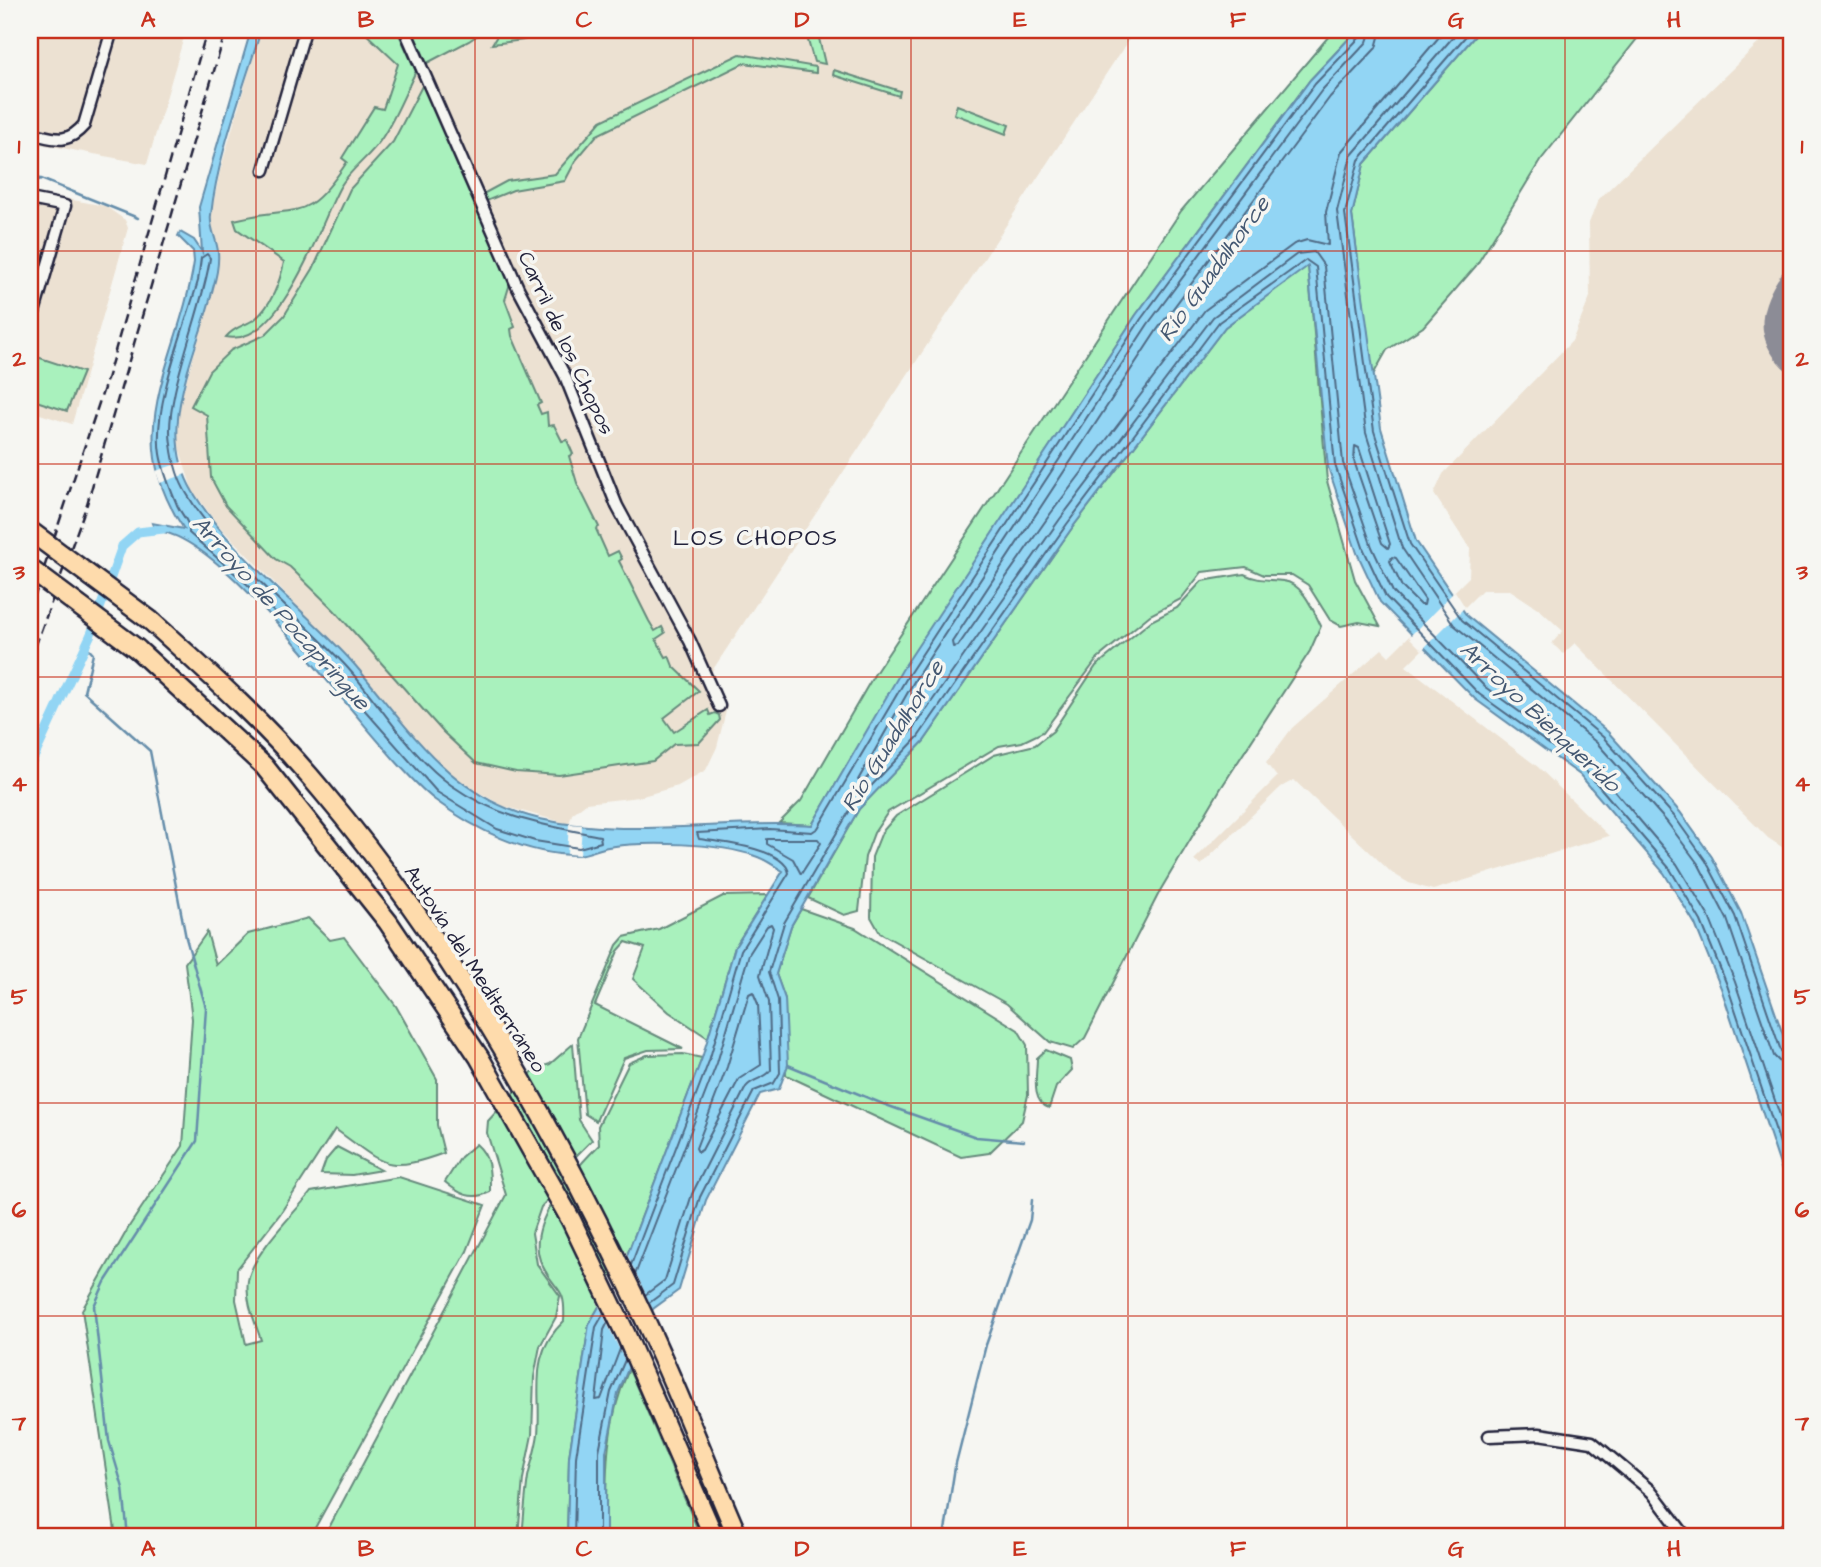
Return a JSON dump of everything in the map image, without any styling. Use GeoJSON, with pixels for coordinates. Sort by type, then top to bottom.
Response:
{"type":"FeatureCollection","features":[{"type":"Feature","properties":{"kind":"highway","name":"Autovía del Mediterráneo"},"geometry":{"type":"LineString","coordinates":[[30,531],[151,621],[234,695],[323,791],[407,900],[493,1034],[585,1200],[647,1324],[738,1537]]}},
{"type":"Feature","properties":{"kind":"highway"},"geometry":{"type":"LineString","coordinates":[[30,569],[137,649],[264,766],[388,922],[479,1057],[571,1220],[626,1335],[714,1537]]}},
{"type":"Feature","properties":{"kind":"street"},"geometry":{"type":"LineString","coordinates":[[30,133],[62,139],[73,138],[84,125],[111,30]]}},
{"type":"Feature","properties":{"kind":"street"},"geometry":{"type":"LineString","coordinates":[[264,170],[305,30]]}},
{"type":"Feature","properties":{"kind":"street","name":"Carril de los Chopos"},"geometry":{"type":"LineString","coordinates":[[405,30],[518,288],[565,376],[617,506],[690,641],[719,706]]}},
{"type":"Feature","properties":{"kind":"street"},"geometry":{"type":"LineString","coordinates":[[30,199],[65,206],[30,327]]}},
{"type":"Feature","properties":{"kind":"street"},"geometry":{"type":"LineString","coordinates":[[1489,1436],[1539,1434],[1592,1442],[1652,1492],[1686,1537]]}},
{"type":"Feature","properties":{"kind":"street"},"geometry":{"type":"LineString","coordinates":[[1782,1537],[1791,1527]]}},
{"type":"Feature","properties":{"kind":"shaded area"},"geometry":{"type":"Polygon","coordinates":[[[30,30],[186,30],[147,164],[30,142],[30,30]]]}},
{"type":"Feature","properties":{"kind":"shaded area"},"geometry":{"type":"Polygon","coordinates":[[[261,30],[1135,30],[710,674],[727,707],[717,747],[706,770],[678,786],[639,797],[586,803],[572,814],[569,824],[503,806],[454,778],[431,757],[352,662],[217,524],[192,489],[177,441],[177,412],[214,287],[218,252],[210,219],[220,171],[261,30]]]}},
{"type":"Feature","properties":{"kind":"shaded area"},"geometry":{"type":"Polygon","coordinates":[[[1772,30],[1791,30],[1791,853],[1768,838],[1575,643],[1563,654],[1552,643],[1563,631],[1539,609],[1510,590],[1482,590],[1406,666],[1538,767],[1609,836],[1433,890],[1409,883],[1392,873],[1294,780],[1281,787],[1201,865],[1194,860],[1277,777],[1266,763],[1292,728],[1382,649],[1389,656],[1469,577],[1470,549],[1434,494],[1443,474],[1572,341],[1590,297],[1589,223],[1598,200],[1772,30]]]}},
{"type":"Feature","properties":{"kind":"shaded area"},"geometry":{"type":"Polygon","coordinates":[[[30,192],[105,206],[125,220],[128,228],[72,424],[30,411],[30,192]]]}},
{"type":"Feature","properties":{"kind":"green space"},"geometry":{"type":"Polygon","coordinates":[[[362,30],[397,30],[416,71],[382,138],[340,187],[310,253],[281,304],[264,324],[246,335],[226,337],[255,319],[266,307],[284,262],[237,229],[234,220],[298,209],[320,197],[347,162],[342,158],[374,107],[383,109],[398,64],[362,30]]]}},
{"type":"Feature","properties":{"kind":"green space"},"geometry":{"type":"Polygon","coordinates":[[[412,30],[485,30],[427,63],[412,30]]]}},
{"type":"Feature","properties":{"kind":"green space"},"geometry":{"type":"Polygon","coordinates":[[[532,30],[554,30],[523,40],[492,44],[497,36],[532,30]]]}},
{"type":"Feature","properties":{"kind":"green space"},"geometry":{"type":"Polygon","coordinates":[[[792,30],[813,30],[818,34],[825,64],[814,62],[807,37],[792,30]]]}},
{"type":"Feature","properties":{"kind":"green space"},"geometry":{"type":"Polygon","coordinates":[[[1334,30],[1357,30],[1310,80],[1136,315],[903,670],[812,825],[779,823],[801,801],[874,675],[1181,211],[1334,30]]]}},
{"type":"Feature","properties":{"kind":"green space"},"geometry":{"type":"Polygon","coordinates":[[[1480,30],[1644,30],[1540,161],[1476,266],[1423,327],[1387,350],[1373,375],[1352,215],[1364,164],[1480,30]]]}},
{"type":"Feature","properties":{"kind":"green space"},"geometry":{"type":"Polygon","coordinates":[[[740,54],[816,67],[816,73],[744,63],[597,135],[576,160],[565,181],[513,190],[484,202],[481,195],[507,181],[555,174],[601,121],[740,54]]]}},
{"type":"Feature","properties":{"kind":"green space"},"geometry":{"type":"Polygon","coordinates":[[[834,70],[900,91],[899,96],[833,75],[834,70]]]}},
{"type":"Feature","properties":{"kind":"green space"},"geometry":{"type":"Polygon","coordinates":[[[423,84],[511,280],[505,300],[515,327],[511,329],[512,336],[541,403],[537,405],[541,414],[547,412],[548,426],[554,425],[562,441],[567,440],[573,454],[569,456],[577,483],[599,527],[596,529],[608,556],[618,551],[622,559],[619,561],[649,621],[655,631],[662,627],[665,633],[656,639],[666,657],[669,656],[673,666],[699,691],[664,718],[674,732],[708,710],[710,715],[719,715],[720,720],[699,743],[674,744],[653,761],[559,775],[516,772],[476,763],[443,732],[334,610],[290,567],[276,559],[226,506],[211,478],[207,415],[191,406],[209,371],[231,350],[265,335],[284,316],[313,269],[350,189],[393,142],[423,84]]]}},
{"type":"Feature","properties":{"kind":"green space"},"geometry":{"type":"Polygon","coordinates":[[[957,105],[1009,125],[1006,134],[954,114],[957,105]]]}},
{"type":"Feature","properties":{"kind":"green space"},"geometry":{"type":"Polygon","coordinates":[[[1308,265],[1327,481],[1355,580],[1380,626],[1359,622],[1341,626],[1330,620],[1308,585],[1292,575],[1264,575],[1246,567],[1202,572],[1181,599],[1150,615],[1098,658],[1043,732],[1022,742],[999,746],[888,812],[874,833],[865,857],[859,911],[844,915],[808,898],[859,809],[924,741],[1072,528],[1225,327],[1308,265]]]}},
{"type":"Feature","properties":{"kind":"green space"},"geometry":{"type":"Polygon","coordinates":[[[31,355],[83,372],[67,411],[30,399],[31,355]]]}},
{"type":"Feature","properties":{"kind":"green space"},"geometry":{"type":"Polygon","coordinates":[[[1244,574],[1259,579],[1283,581],[1296,587],[1307,598],[1321,626],[1310,651],[1221,788],[1161,889],[1085,1038],[1073,1049],[1050,1042],[1007,1004],[880,933],[871,917],[872,857],[882,832],[896,816],[994,755],[1035,745],[1053,731],[1096,666],[1151,621],[1177,608],[1202,581],[1244,574]]]}},
{"type":"Feature","properties":{"kind":"green space"},"geometry":{"type":"Polygon","coordinates":[[[768,895],[735,947],[708,1038],[669,1012],[633,979],[645,948],[626,942],[618,951],[595,1005],[683,1049],[648,1050],[624,1058],[596,1121],[585,1114],[578,1038],[617,945],[624,937],[659,929],[723,896],[768,895]]]}},
{"type":"Feature","properties":{"kind":"green space"},"geometry":{"type":"Polygon","coordinates":[[[801,909],[855,928],[1018,1030],[1027,1045],[1028,1095],[1022,1121],[989,1153],[961,1157],[786,1075],[785,999],[776,974],[791,926],[801,909]]]}},
{"type":"Feature","properties":{"kind":"green space"},"geometry":{"type":"Polygon","coordinates":[[[308,918],[330,940],[344,937],[396,1006],[437,1079],[437,1125],[444,1153],[408,1163],[385,1162],[335,1129],[280,1214],[237,1269],[236,1300],[246,1344],[261,1340],[248,1296],[251,1270],[265,1247],[311,1192],[399,1177],[485,1205],[467,1251],[310,1537],[116,1537],[82,1310],[130,1225],[183,1146],[192,1019],[185,963],[207,932],[216,965],[248,934],[308,918]]]}},
{"type":"Feature","properties":{"kind":"green space"},"geometry":{"type":"Polygon","coordinates":[[[573,1044],[579,1120],[592,1140],[572,1160],[558,1188],[541,1207],[532,1233],[537,1264],[560,1296],[556,1317],[540,1346],[534,1377],[532,1435],[523,1479],[518,1537],[324,1537],[506,1195],[487,1133],[488,1121],[535,1069],[550,1064],[573,1044]]]}},
{"type":"Feature","properties":{"kind":"green space"},"geometry":{"type":"Polygon","coordinates":[[[1046,1050],[1070,1060],[1072,1070],[1056,1087],[1049,1108],[1039,1100],[1036,1087],[1037,1058],[1046,1050]]]}},
{"type":"Feature","properties":{"kind":"green space"},"geometry":{"type":"Polygon","coordinates":[[[683,1054],[702,1058],[624,1263],[589,1324],[569,1457],[567,1537],[522,1537],[528,1477],[538,1434],[541,1361],[552,1334],[564,1321],[562,1295],[542,1265],[538,1250],[539,1233],[554,1200],[576,1169],[599,1145],[598,1126],[629,1063],[647,1055],[683,1054]]]}},
{"type":"Feature","properties":{"kind":"green space"},"geometry":{"type":"Polygon","coordinates":[[[476,1144],[487,1160],[490,1192],[472,1196],[455,1190],[445,1182],[461,1157],[476,1144]]]}},
{"type":"Feature","properties":{"kind":"green space"},"geometry":{"type":"Polygon","coordinates":[[[337,1147],[381,1170],[352,1175],[321,1174],[326,1160],[337,1147]]]}},
{"type":"Feature","properties":{"kind":"green space"},"geometry":{"type":"Polygon","coordinates":[[[629,1369],[701,1537],[606,1537],[608,1452],[615,1410],[629,1369]]]}},
{"type":"Feature","properties":{"kind":"water"},"geometry":{"type":"Polygon","coordinates":[[[251,30],[261,30],[225,146],[214,193],[211,224],[218,252],[216,275],[178,416],[182,467],[193,492],[227,538],[334,643],[414,736],[456,778],[508,809],[540,819],[607,828],[641,828],[744,824],[812,825],[902,670],[1136,315],[1310,80],[1357,30],[1480,30],[1364,164],[1352,215],[1381,428],[1416,541],[1467,616],[1608,732],[1680,812],[1712,857],[1741,913],[1791,1058],[1791,1198],[1721,988],[1695,924],[1664,873],[1580,775],[1475,699],[1380,602],[1357,553],[1328,467],[1308,266],[1225,327],[1072,528],[924,741],[859,809],[791,926],[776,974],[785,999],[788,1065],[779,1089],[760,1094],[706,1200],[679,1290],[653,1309],[618,1393],[606,1452],[606,1537],[567,1537],[569,1457],[589,1324],[624,1263],[702,1058],[735,947],[783,871],[759,857],[722,848],[682,844],[642,844],[608,847],[581,855],[558,854],[520,845],[466,821],[435,800],[408,774],[299,648],[221,567],[185,541],[155,531],[152,523],[184,529],[165,494],[155,460],[154,428],[158,397],[187,298],[194,262],[193,251],[178,236],[180,232],[194,240],[202,252],[199,207],[251,30]]]}},
{"type":"Feature","properties":{"kind":"pier"},"geometry":{"type":"Polygon","coordinates":[[[182,462],[186,474],[160,483],[156,471],[182,462]]]}},
{"type":"Feature","properties":{"kind":"pier"},"geometry":{"type":"Polygon","coordinates":[[[1455,591],[1465,607],[1422,650],[1409,637],[1455,591]]]}},
{"type":"Feature","properties":{"kind":"pier"},"geometry":{"type":"Polygon","coordinates":[[[569,824],[582,825],[580,855],[567,854],[569,824]]]}},
{"type":"Feature","properties":{"kind":"pier"},"geometry":{"type":"Polygon","coordinates":[[[625,1250],[655,1314],[631,1374],[597,1302],[625,1250]]]}},
{"type":"Feature","properties":{"kind":"waterway"},"geometry":{"type":"LineString","coordinates":[[30,177],[40,179]]}},
{"type":"Feature","properties":{"kind":"waterway"},"geometry":{"type":"LineString","coordinates":[[33,182],[41,179],[138,218]]}},
{"type":"Feature","properties":{"kind":"waterway"},"geometry":{"type":"LineString","coordinates":[[30,766],[91,634],[122,546],[138,532],[163,529]]}},
{"type":"Feature","properties":{"kind":"waterway"},"geometry":{"type":"LineString","coordinates":[[85,645],[93,654],[84,692],[150,751],[186,938],[206,1008],[197,1141],[105,1282],[94,1306],[109,1441],[123,1488],[128,1537]]}},
{"type":"Feature","properties":{"kind":"waterway"},"geometry":{"type":"LineString","coordinates":[[788,1065],[883,1104],[976,1137],[1024,1141]]}},
{"type":"Feature","properties":{"kind":"waterway"},"geometry":{"type":"LineString","coordinates":[[944,1537],[955,1467],[986,1345],[1030,1220],[1032,1200]]}},
{"type":"Feature","properties":{"kind":"taxiway"},"geometry":{"type":"LineString","coordinates":[[1791,280],[1779,300],[1774,320],[1777,339],[1791,359]]}},
{"type":"Feature","properties":{"kind":"railway"},"geometry":{"type":"LineString","coordinates":[[30,610],[107,379],[207,30]]}},
{"type":"Feature","properties":{"kind":"railway"},"geometry":{"type":"LineString","coordinates":[[30,661],[87,504],[226,30]]}},
{"type":"Feature","properties":{"kind":"district","name":"LOS CHOPOS"},"geometry":{"type":"Point","coordinates":[756,538]}},
{"type":"Feature","properties":{"kind":"water label","name":"Río Guadalhorce"},"geometry":{"type":"Point","coordinates":[1214,269]}},
{"type":"Feature","properties":{"kind":"water label","name":"Arroyo de Pocapringue"},"geometry":{"type":"Point","coordinates":[281,613]}},
{"type":"Feature","properties":{"kind":"water label","name":"Arroyo Bienquerido"},"geometry":{"type":"Point","coordinates":[1540,717]}},
{"type":"Feature","properties":{"kind":"water label","name":"Río Guadalhorce"},"geometry":{"type":"Point","coordinates":[893,736]}}]}
